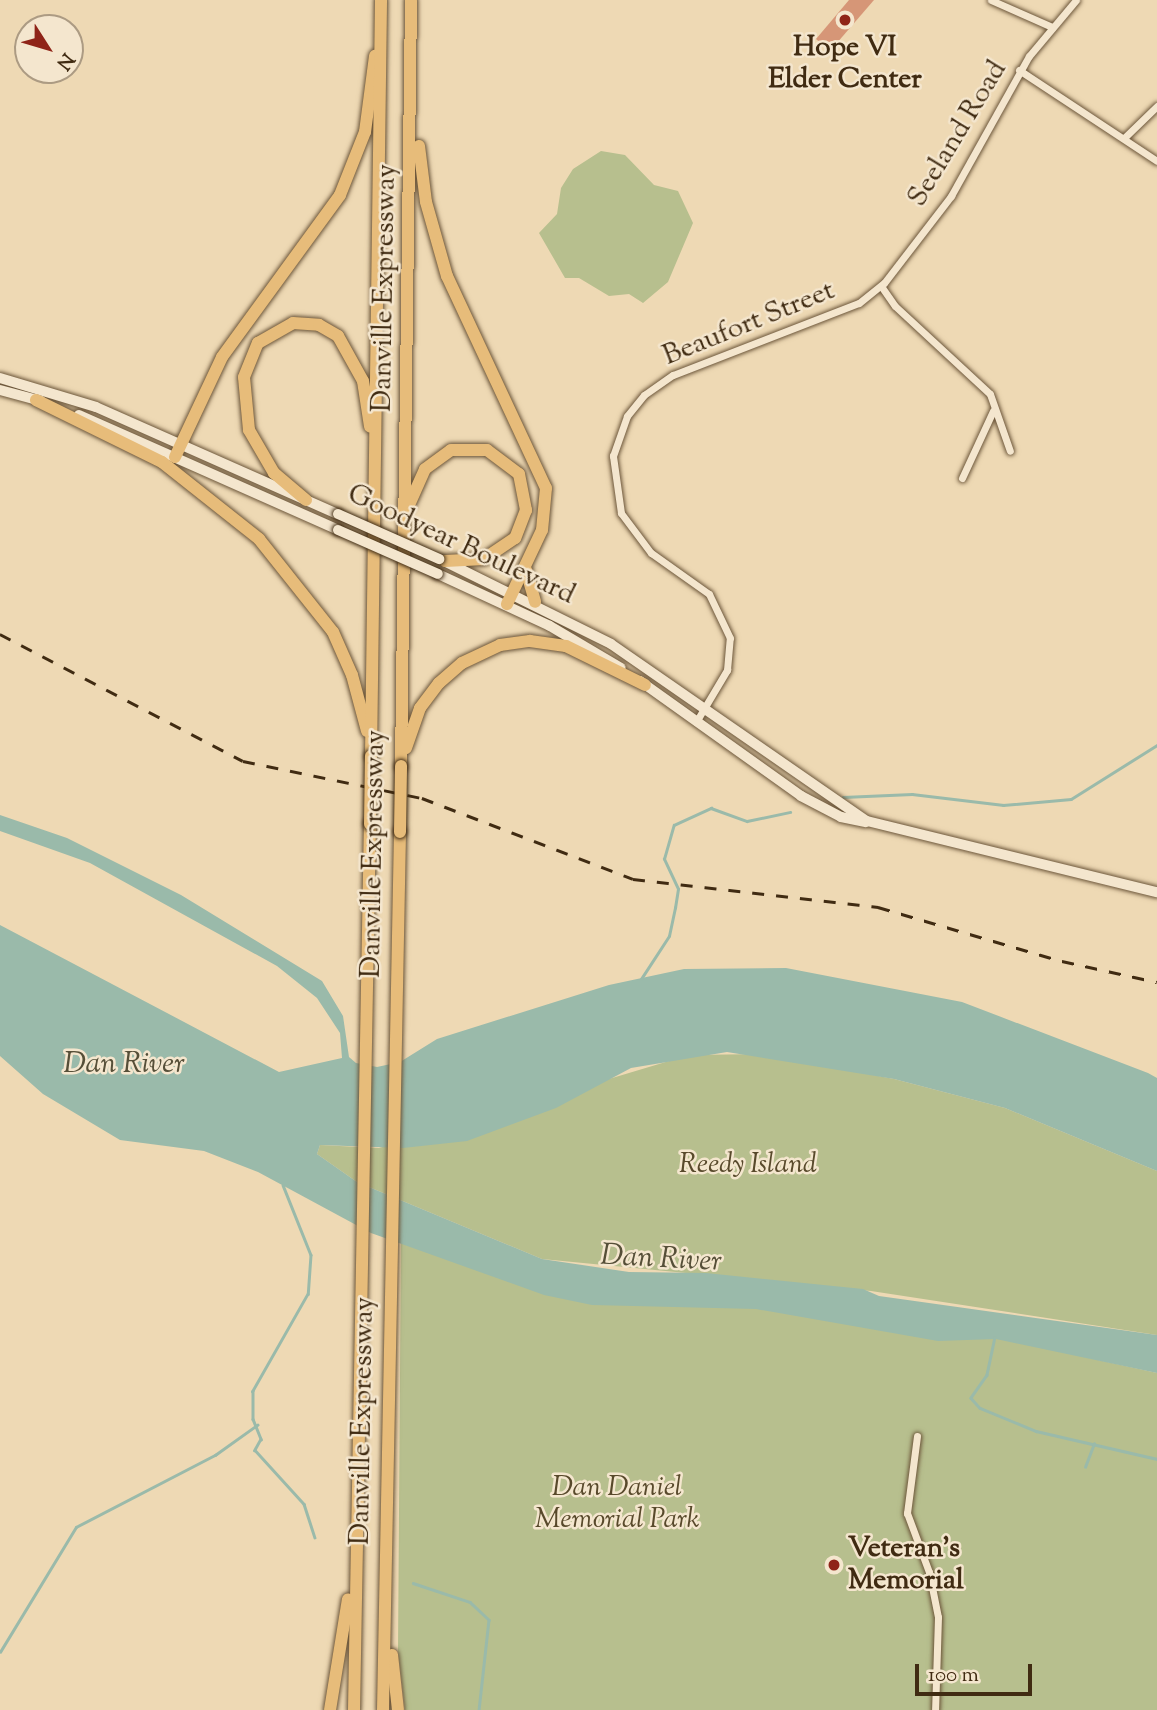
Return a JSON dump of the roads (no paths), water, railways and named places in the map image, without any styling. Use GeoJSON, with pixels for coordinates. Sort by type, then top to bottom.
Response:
{"type":"FeatureCollection","features":[{"type":"Feature","properties":{"kind":"highway"},"geometry":{"type":"LineString","coordinates":[[175,457],[222,357],[328,215],[350,175],[371,106],[380,0]]}},
{"type":"Feature","properties":{"kind":"highway","name":"Danville Expressway"},"geometry":{"type":"LineString","coordinates":[[354,1710],[376,468],[380,0]]}},
{"type":"Feature","properties":{"kind":"highway","name":"Danville Expressway"},"geometry":{"type":"LineString","coordinates":[[383,1710],[400,832],[411,0]]}},
{"type":"Feature","properties":{"kind":"highway"},"geometry":{"type":"LineString","coordinates":[[412,20],[422,175],[438,250],[546,488],[547,514],[526,568],[507,604]]}},
{"type":"Feature","properties":{"kind":"highway"},"geometry":{"type":"LineString","coordinates":[[306,500],[262,457],[246,419],[246,365],[258,343],[275,329],[293,323],[319,325],[350,350],[367,398],[376,468]]}},
{"type":"Feature","properties":{"kind":"highway"},"geometry":{"type":"LineString","coordinates":[[36,400],[162,462],[259,539],[332,632],[352,675],[371,751]]}},
{"type":"Feature","properties":{"kind":"highway"},"geometry":{"type":"LineString","coordinates":[[403,522],[419,479],[443,454],[469,447],[505,459],[526,493],[520,529],[507,546],[484,559],[442,560]]}},
{"type":"Feature","properties":{"kind":"highway"},"geometry":{"type":"LineString","coordinates":[[526,568],[535,602]]}},
{"type":"Feature","properties":{"kind":"highway"},"geometry":{"type":"LineString","coordinates":[[401,764],[420,708],[439,682],[462,663],[500,645],[530,641],[566,646],[645,685]]}},
{"type":"Feature","properties":{"kind":"highway"},"geometry":{"type":"LineString","coordinates":[[330,1710],[348,1611],[351,1489],[358,1467]]}},
{"type":"Feature","properties":{"kind":"highway"},"geometry":{"type":"LineString","coordinates":[[387,1523],[398,1710]]}},
{"type":"Feature","properties":{"kind":"main road","name":"Goodyear Boulevard"},"geometry":{"type":"LineString","coordinates":[[0,378],[54,391],[181,444],[535,602],[611,644],[867,821]]}},
{"type":"Feature","properties":{"kind":"main road","name":"Goodyear Boulevard"},"geometry":{"type":"LineString","coordinates":[[0,390],[36,400],[175,457],[507,604],[645,685],[802,796],[841,817],[867,821],[1157,892]]}},
{"type":"Feature","properties":{"kind":"street"},"geometry":{"type":"LineString","coordinates":[[991,0],[1052,27]]}},
{"type":"Feature","properties":{"kind":"street","name":"Seeland Road"},"geometry":{"type":"LineString","coordinates":[[881,286],[951,196],[1019,71],[1076,0]]}},
{"type":"Feature","properties":{"kind":"street"},"geometry":{"type":"LineString","coordinates":[[1019,71],[1157,161]]}},
{"type":"Feature","properties":{"kind":"street"},"geometry":{"type":"LineString","coordinates":[[1124,138],[1157,106]]}},
{"type":"Feature","properties":{"kind":"street"},"geometry":{"type":"LineString","coordinates":[[881,286],[895,306],[990,394],[993,411],[1010,451]]}},
{"type":"Feature","properties":{"kind":"street","name":"Beaufort Street"},"geometry":{"type":"LineString","coordinates":[[696,722],[727,670],[727,627],[709,594],[651,553],[627,525],[612,468],[621,428],[635,405],[664,380],[859,303],[881,286]]}},
{"type":"Feature","properties":{"kind":"street"},"geometry":{"type":"LineString","coordinates":[[962,478],[993,411]]}},
{"type":"Feature","properties":{"kind":"street"},"geometry":{"type":"LineString","coordinates":[[917,1436],[907,1513],[936,1601],[935,1710]]}},
{"type":"Feature","properties":{"kind":"water","name":"Dan River"},"geometry":{"type":"Polygon","coordinates":[[[0,815],[67,838],[181,895],[322,981],[343,1016],[349,1057],[356,1063],[377,1067],[400,1062],[437,1039],[609,985],[684,969],[786,968],[962,1002],[1148,1073],[1157,1078],[1157,1171],[1005,1108],[894,1079],[727,1052],[631,1068],[556,1108],[467,1141],[403,1148],[320,1145],[317,1154],[357,1182],[542,1259],[629,1272],[706,1273],[863,1289],[879,1296],[1157,1335],[1157,1373],[996,1339],[938,1341],[756,1309],[592,1305],[544,1295],[371,1233],[258,1172],[204,1151],[120,1140],[43,1094],[0,1056],[0,925],[279,1072],[342,1058],[340,1033],[317,998],[277,966],[90,863],[0,831],[0,815]]]}},
{"type":"Feature","properties":{"kind":"waterway"},"geometry":{"type":"LineString","coordinates":[[843,797],[912,794],[1003,805],[1071,799],[1157,745]]}},
{"type":"Feature","properties":{"kind":"waterway"},"geometry":{"type":"LineString","coordinates":[[641,979],[669,936],[678,889],[664,859],[674,825],[711,808],[747,821],[790,812]]}},
{"type":"Feature","properties":{"kind":"waterway"},"geometry":{"type":"LineString","coordinates":[[283,1185],[311,1255],[308,1294],[253,1391],[253,1419],[261,1439],[255,1450],[304,1504],[315,1537]]}},
{"type":"Feature","properties":{"kind":"waterway"},"geometry":{"type":"LineString","coordinates":[[995,1337],[987,1375],[971,1398],[980,1408],[1036,1431],[1157,1459]]}},
{"type":"Feature","properties":{"kind":"waterway"},"geometry":{"type":"LineString","coordinates":[[0,1652],[76,1527],[215,1455],[257,1425]]}},
{"type":"Feature","properties":{"kind":"waterway"},"geometry":{"type":"LineString","coordinates":[[1085,1467],[1094,1444]]}},
{"type":"Feature","properties":{"kind":"waterway"},"geometry":{"type":"LineString","coordinates":[[413,1583],[470,1602],[489,1620],[479,1710]]}},
{"type":"Feature","properties":{"kind":"railway"},"geometry":{"type":"LineString","coordinates":[[0,634],[243,761],[422,798],[633,879],[878,907],[1062,961],[1157,982]]}},
{"type":"Feature","properties":{"kind":"place","name":"Hope VI Elder Center"},"geometry":{"type":"Point","coordinates":[845,20]}},
{"type":"Feature","properties":{"kind":"place","name":"Veteran's Memorial"},"geometry":{"type":"Point","coordinates":[834,1565]}},
{"type":"Feature","properties":{"kind":"park label","name":"Reedy Island"},"geometry":{"type":"Point","coordinates":[748,1165]}},
{"type":"Feature","properties":{"kind":"park label","name":"Dan Daniel Memorial Park"},"geometry":{"type":"Point","coordinates":[617,1504]}}]}
